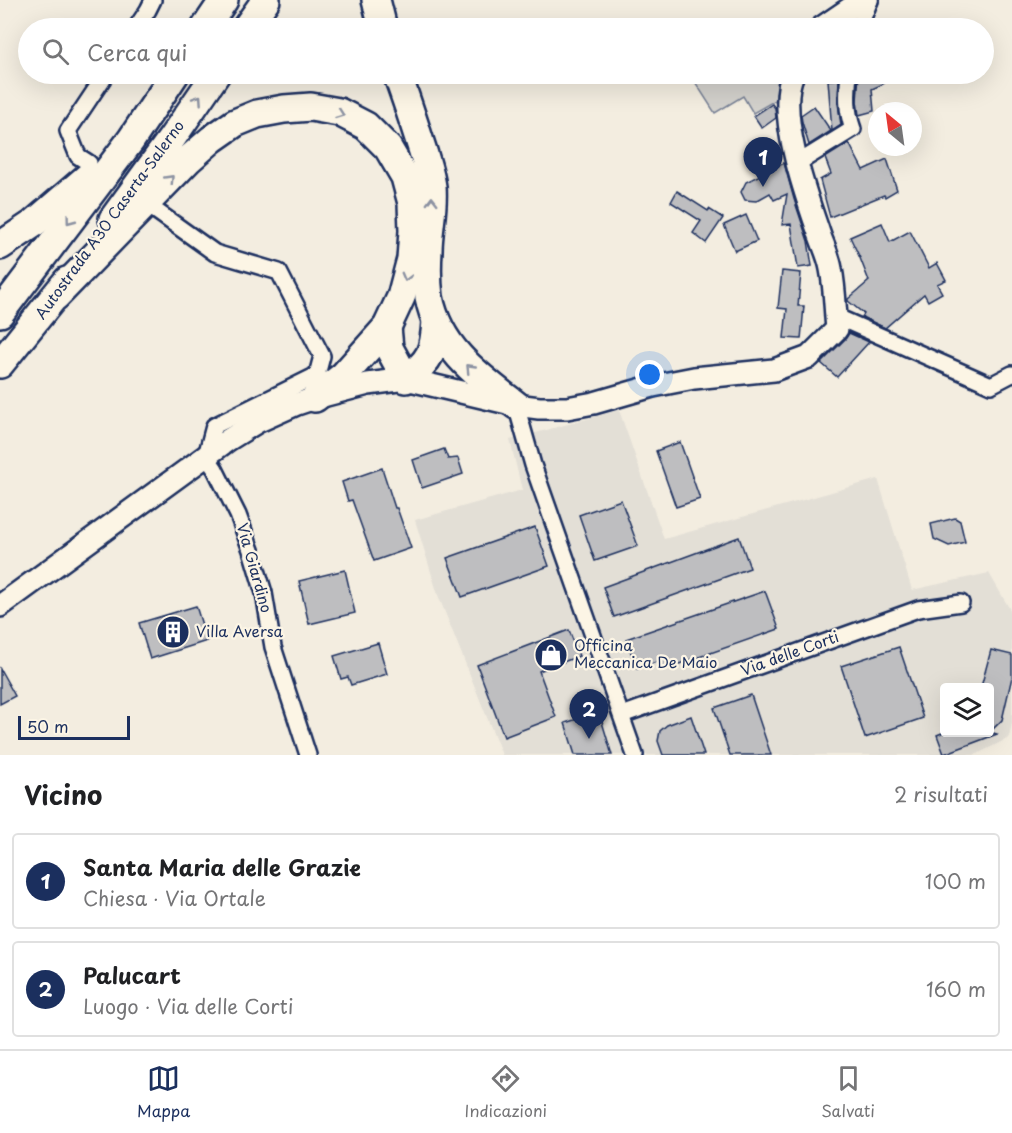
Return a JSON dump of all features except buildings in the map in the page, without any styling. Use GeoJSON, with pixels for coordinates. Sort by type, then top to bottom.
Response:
{"type":"FeatureCollection","features":[{"type":"Feature","properties":{"kind":"highway"},"geometry":{"type":"LineString","coordinates":[[212,18],[224,0]]}},
{"type":"Feature","properties":{"kind":"highway"},"geometry":{"type":"LineString","coordinates":[[253,18],[266,0]]}},
{"type":"Feature","properties":{"kind":"highway"},"geometry":{"type":"LineString","coordinates":[[376,0],[380,18]]}},
{"type":"Feature","properties":{"kind":"highway","name":"Autostrada A30 Caserta-Salerno"},"geometry":{"type":"LineString","coordinates":[[0,313],[131,140],[168,84]]}},
{"type":"Feature","properties":{"kind":"highway","name":"Autostrada A30 Caserta-Salerno"},"geometry":{"type":"LineString","coordinates":[[0,364],[56,296],[209,84]]}},
{"type":"Feature","properties":{"kind":"highway"},"geometry":{"type":"LineString","coordinates":[[400,84],[427,165],[432,188],[427,275],[429,297],[436,321],[452,348],[473,372],[516,405]]}},
{"type":"Feature","properties":{"kind":"highway"},"geometry":{"type":"LineString","coordinates":[[56,296],[188,160],[235,123],[256,114],[284,109],[311,107],[339,112],[366,126],[388,148],[405,177],[412,203],[411,259],[401,297],[387,327],[344,375],[315,398]]}},
{"type":"Feature","properties":{"kind":"highway"},"geometry":{"type":"LineString","coordinates":[[0,246],[33,224],[131,140]]}},
{"type":"Feature","properties":{"kind":"highway"},"geometry":{"type":"LineString","coordinates":[[387,327],[388,348],[406,379],[416,372],[430,356],[435,339],[436,321]]}},
{"type":"Feature","properties":{"kind":"street"},"geometry":{"type":"LineString","coordinates":[[143,18],[153,0]]}},
{"type":"Feature","properties":{"kind":"street"},"geometry":{"type":"LineString","coordinates":[[836,18],[868,0]]}},
{"type":"Feature","properties":{"kind":"street"},"geometry":{"type":"LineString","coordinates":[[862,18],[868,0]]}},
{"type":"Feature","properties":{"kind":"street"},"geometry":{"type":"LineString","coordinates":[[89,163],[78,156],[68,131],[99,84]]}},
{"type":"Feature","properties":{"kind":"street"},"geometry":{"type":"LineString","coordinates":[[0,606],[228,440],[257,422],[315,398],[368,384],[406,379],[516,405],[567,408],[694,378],[774,370],[808,357],[837,329],[831,269],[789,127],[790,84]]}},
{"type":"Feature","properties":{"kind":"street"},"geometry":{"type":"LineString","coordinates":[[798,163],[854,129],[849,116],[848,84]]}},
{"type":"Feature","properties":{"kind":"street"},"geometry":{"type":"LineString","coordinates":[[152,208],[215,254],[279,272],[322,356],[317,375],[214,426],[206,456]]}},
{"type":"Feature","properties":{"kind":"street"},"geometry":{"type":"LineString","coordinates":[[835,316],[991,385],[1012,374]]}},
{"type":"Feature","properties":{"kind":"street"},"geometry":{"type":"LineString","coordinates":[[516,405],[535,471],[635,755]]}},
{"type":"Feature","properties":{"kind":"street","name":"Via Giardino"},"geometry":{"type":"LineString","coordinates":[[206,456],[238,515],[251,550],[264,593],[273,647],[308,755]]}},
{"type":"Feature","properties":{"kind":"street","name":"Via delle Corti"},"geometry":{"type":"LineString","coordinates":[[622,715],[918,609],[961,603]]}},
{"type":"Feature","properties":{"kind":"shaded area"},"geometry":{"type":"Polygon","coordinates":[[[696,84],[782,84],[779,98],[753,113],[743,96],[715,113],[696,84]]]}},
{"type":"Feature","properties":{"kind":"shaded area"},"geometry":{"type":"Polygon","coordinates":[[[619,410],[664,539],[878,479],[912,590],[989,573],[1012,613],[1012,722],[1009,738],[975,755],[502,755],[438,595],[415,520],[522,490],[510,440],[619,410]]]}},
{"type":"Feature","properties":{"kind":"place","name":"Santa Maria delle Grazie"},"geometry":{"type":"Point","coordinates":[763,187]}},
{"type":"Feature","properties":{"kind":"place","name":"Villa Aversa"},"geometry":{"type":"Point","coordinates":[173,632]}},
{"type":"Feature","properties":{"kind":"place","name":"Officina Meccanica De Maio"},"geometry":{"type":"Point","coordinates":[551,655]}},
{"type":"Feature","properties":{"kind":"place","name":"Palucart"},"geometry":{"type":"Point","coordinates":[589,739]}}]}
